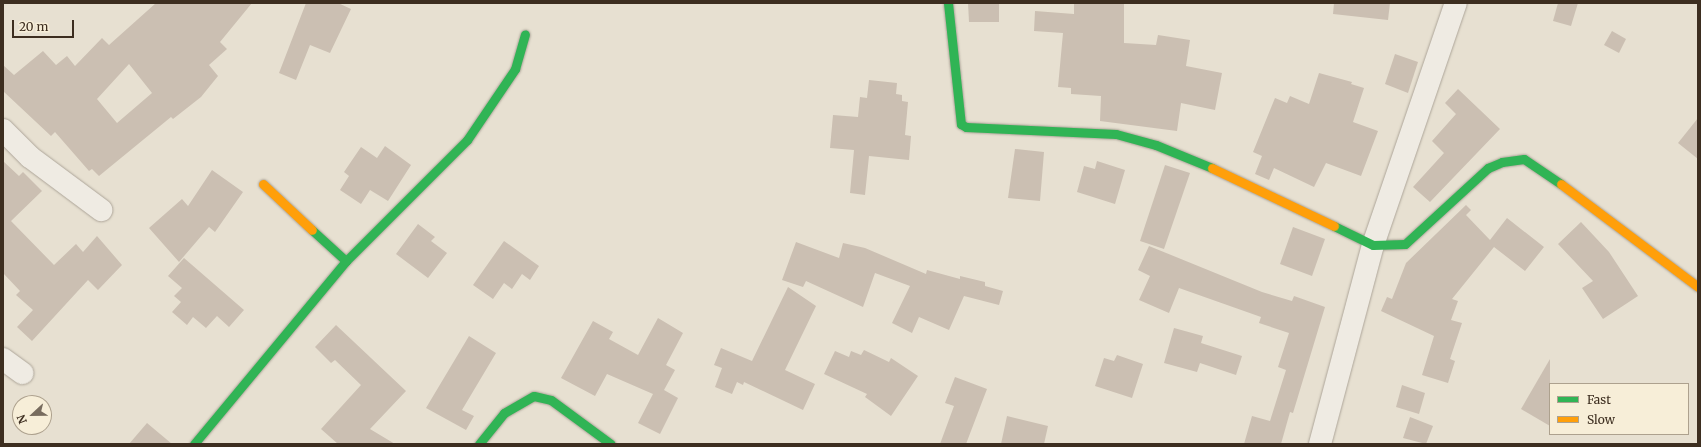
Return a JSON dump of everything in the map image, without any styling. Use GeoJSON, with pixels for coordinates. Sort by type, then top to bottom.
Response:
{"type":"FeatureCollection","features":[{"type":"Feature","properties":{"kind":"street"},"geometry":{"type":"LineString","coordinates":[[948,3],[961,124],[973,128],[1116,134],[1156,145],[1211,167],[1373,244],[1405,244],[1488,168],[1502,162],[1524,160],[1532,162],[1698,287]]}},
{"type":"Feature","properties":{"kind":"street"},"geometry":{"type":"LineString","coordinates":[[1320,444],[1373,244],[1456,3]]}},
{"type":"Feature","properties":{"kind":"street"},"geometry":{"type":"LineString","coordinates":[[194,444],[346,261],[467,140],[515,69],[525,34]]}},
{"type":"Feature","properties":{"kind":"street"},"geometry":{"type":"LineString","coordinates":[[3,130],[30,157],[101,210]]}},
{"type":"Feature","properties":{"kind":"street"},"geometry":{"type":"LineString","coordinates":[[263,184],[346,261]]}},
{"type":"Feature","properties":{"kind":"street"},"geometry":{"type":"LineString","coordinates":[[3,359],[22,372]]}},
{"type":"Feature","properties":{"kind":"street"},"geometry":{"type":"LineString","coordinates":[[479,444],[504,413],[534,396],[551,400],[611,444]]}},
{"type":"Feature","properties":{"kind":"building"},"geometry":{"type":"Polygon","coordinates":[[[156,3],[252,3],[220,42],[227,49],[209,65],[218,76],[201,97],[173,119],[171,117],[99,176],[92,169],[89,171],[55,132],[51,136],[3,91],[3,65],[14,75],[43,51],[56,65],[67,56],[75,66],[102,38],[109,45],[156,3]],[[129,64],[97,99],[117,123],[152,93],[129,64]]]}},
{"type":"Feature","properties":{"kind":"building"},"geometry":{"type":"Polygon","coordinates":[[[306,3],[338,3],[351,9],[330,53],[310,45],[296,80],[279,73],[306,3]]]}},
{"type":"Feature","properties":{"kind":"building"},"geometry":{"type":"Polygon","coordinates":[[[968,3],[999,3],[999,22],[969,22],[968,3]]]}},
{"type":"Feature","properties":{"kind":"building"},"geometry":{"type":"Polygon","coordinates":[[[1074,3],[1124,4],[1124,43],[1156,45],[1158,35],[1190,40],[1186,66],[1222,73],[1215,110],[1181,103],[1177,131],[1100,121],[1101,96],[1071,94],[1071,88],[1058,87],[1063,33],[1034,31],[1035,11],[1074,14],[1074,3]]]}},
{"type":"Feature","properties":{"kind":"building"},"geometry":{"type":"Polygon","coordinates":[[[1334,3],[1390,3],[1388,20],[1333,14],[1334,3]]]}},
{"type":"Feature","properties":{"kind":"building"},"geometry":{"type":"Polygon","coordinates":[[[1558,3],[1578,3],[1571,26],[1553,21],[1558,3]]]}},
{"type":"Feature","properties":{"kind":"building"},"geometry":{"type":"Polygon","coordinates":[[[1612,31],[1626,39],[1619,53],[1604,45],[1612,31]]]}},
{"type":"Feature","properties":{"kind":"building"},"geometry":{"type":"Polygon","coordinates":[[[1395,54],[1418,62],[1408,93],[1385,84],[1395,54]]]}},
{"type":"Feature","properties":{"kind":"building"},"geometry":{"type":"Polygon","coordinates":[[[1319,73],[1352,82],[1351,84],[1364,88],[1353,122],[1378,131],[1361,176],[1326,163],[1314,187],[1274,168],[1269,180],[1255,174],[1262,156],[1253,152],[1275,98],[1287,103],[1290,96],[1309,104],[1319,73]]]}},
{"type":"Feature","properties":{"kind":"building"},"geometry":{"type":"Polygon","coordinates":[[[869,80],[897,83],[896,94],[902,95],[902,101],[908,102],[905,135],[911,136],[909,160],[869,156],[865,195],[850,193],[854,150],[830,148],[833,115],[858,117],[860,97],[867,98],[869,80]]]}},
{"type":"Feature","properties":{"kind":"building"},"geometry":{"type":"Polygon","coordinates":[[[1458,89],[1500,129],[1430,202],[1413,187],[1444,153],[1432,141],[1456,114],[1445,103],[1458,89]]]}},
{"type":"Feature","properties":{"kind":"building"},"geometry":{"type":"Polygon","coordinates":[[[1698,118],[1698,159],[1678,143],[1698,118]]]}},
{"type":"Feature","properties":{"kind":"building"},"geometry":{"type":"Polygon","coordinates":[[[385,146],[411,165],[388,201],[370,190],[361,204],[340,190],[349,176],[344,172],[361,147],[377,158],[385,146]]]}},
{"type":"Feature","properties":{"kind":"building"},"geometry":{"type":"Polygon","coordinates":[[[1015,149],[1044,152],[1040,201],[1008,198],[1015,149]]]}},
{"type":"Feature","properties":{"kind":"building"},"geometry":{"type":"Polygon","coordinates":[[[3,161],[19,176],[23,172],[42,191],[11,221],[54,265],[76,244],[83,252],[97,236],[122,265],[98,290],[88,280],[32,341],[17,327],[33,310],[16,295],[20,291],[3,273],[3,161]]]}},
{"type":"Feature","properties":{"kind":"building"},"geometry":{"type":"Polygon","coordinates":[[[1097,161],[1125,170],[1115,204],[1077,192],[1084,166],[1095,169],[1097,161]]]}},
{"type":"Feature","properties":{"kind":"building"},"geometry":{"type":"Polygon","coordinates":[[[1165,165],[1190,173],[1164,249],[1140,241],[1165,165]]]}},
{"type":"Feature","properties":{"kind":"building"},"geometry":{"type":"Polygon","coordinates":[[[212,170],[243,192],[215,232],[209,227],[179,262],[149,228],[182,199],[188,206],[212,170]]]}},
{"type":"Feature","properties":{"kind":"building"},"geometry":{"type":"Polygon","coordinates":[[[1466,205],[1471,210],[1466,215],[1490,240],[1507,218],[1544,247],[1525,271],[1494,247],[1452,299],[1458,301],[1451,320],[1462,323],[1450,359],[1455,361],[1448,383],[1422,375],[1434,336],[1381,311],[1387,297],[1392,299],[1406,263],[1466,205]]]}},
{"type":"Feature","properties":{"kind":"building"},"geometry":{"type":"Polygon","coordinates":[[[1581,222],[1609,252],[1638,296],[1603,319],[1582,288],[1593,281],[1558,244],[1581,222]]]}},
{"type":"Feature","properties":{"kind":"building"},"geometry":{"type":"Polygon","coordinates":[[[418,224],[435,237],[431,241],[447,253],[428,278],[396,254],[418,224]]]}},
{"type":"Feature","properties":{"kind":"building"},"geometry":{"type":"Polygon","coordinates":[[[1293,227],[1325,239],[1312,276],[1280,264],[1293,227]]]}},
{"type":"Feature","properties":{"kind":"building"},"geometry":{"type":"Polygon","coordinates":[[[504,241],[539,266],[530,280],[522,274],[512,289],[504,283],[493,299],[473,285],[504,241]]]}},
{"type":"Feature","properties":{"kind":"building"},"geometry":{"type":"Polygon","coordinates":[[[796,242],[839,258],[843,243],[865,248],[926,274],[927,270],[960,279],[960,276],[985,282],[985,286],[1003,291],[999,305],[964,296],[949,330],[919,317],[912,333],[892,323],[910,286],[875,273],[863,307],[806,281],[803,287],[782,280],[796,242]]]}},
{"type":"Feature","properties":{"kind":"building"},"geometry":{"type":"Polygon","coordinates":[[[1149,246],[1262,292],[1292,301],[1294,296],[1325,307],[1293,413],[1290,412],[1281,444],[1244,444],[1252,416],[1270,421],[1286,370],[1278,367],[1289,333],[1259,323],[1261,317],[1179,288],[1169,313],[1139,300],[1150,276],[1138,270],[1149,246]]]}},
{"type":"Feature","properties":{"kind":"building"},"geometry":{"type":"Polygon","coordinates":[[[184,258],[244,310],[229,327],[217,316],[206,328],[193,317],[187,325],[172,312],[181,302],[174,296],[182,288],[168,276],[184,258]]]}},
{"type":"Feature","properties":{"kind":"building"},"geometry":{"type":"Polygon","coordinates":[[[788,287],[816,306],[785,370],[815,384],[803,410],[744,382],[743,385],[737,382],[732,394],[715,387],[722,368],[714,365],[721,348],[752,361],[788,287]]]}},
{"type":"Feature","properties":{"kind":"building"},"geometry":{"type":"Polygon","coordinates":[[[658,318],[683,333],[666,365],[675,370],[664,390],[678,398],[660,434],[638,423],[653,394],[607,374],[595,396],[561,378],[593,321],[613,332],[609,339],[638,355],[658,318]]]}},
{"type":"Feature","properties":{"kind":"building"},"geometry":{"type":"Polygon","coordinates":[[[336,325],[406,391],[370,429],[395,444],[338,444],[321,429],[361,385],[335,360],[331,363],[315,347],[336,325]]]}},
{"type":"Feature","properties":{"kind":"building"},"geometry":{"type":"Polygon","coordinates":[[[1174,328],[1203,336],[1201,343],[1242,356],[1236,375],[1200,363],[1197,372],[1164,363],[1174,328]]]}},
{"type":"Feature","properties":{"kind":"building"},"geometry":{"type":"Polygon","coordinates":[[[469,336],[496,353],[462,410],[474,416],[466,430],[426,408],[469,336]]]}},
{"type":"Feature","properties":{"kind":"building"},"geometry":{"type":"Polygon","coordinates":[[[864,350],[889,362],[891,358],[918,376],[891,416],[865,397],[867,394],[824,374],[835,351],[849,357],[851,351],[861,355],[864,350]]]}},
{"type":"Feature","properties":{"kind":"building"},"geometry":{"type":"Polygon","coordinates":[[[1117,355],[1143,364],[1132,398],[1095,386],[1104,358],[1114,361],[1117,355]]]}},
{"type":"Feature","properties":{"kind":"building"},"geometry":{"type":"Polygon","coordinates":[[[1550,359],[1549,425],[1521,409],[1550,359]]]}},
{"type":"Feature","properties":{"kind":"building"},"geometry":{"type":"Polygon","coordinates":[[[955,377],[987,389],[966,444],[940,444],[954,406],[945,403],[955,377]]]}},
{"type":"Feature","properties":{"kind":"building"},"geometry":{"type":"Polygon","coordinates":[[[1402,385],[1425,393],[1419,414],[1396,407],[1402,385]]]}},
{"type":"Feature","properties":{"kind":"building"},"geometry":{"type":"Polygon","coordinates":[[[1007,416],[1048,426],[1044,444],[1001,444],[1007,416]]]}},
{"type":"Feature","properties":{"kind":"building"},"geometry":{"type":"Polygon","coordinates":[[[1410,417],[1433,426],[1426,444],[1403,438],[1410,417]]]}},
{"type":"Feature","properties":{"kind":"building"},"geometry":{"type":"Polygon","coordinates":[[[147,423],[172,444],[129,444],[147,423]]]}},
{"type":"Feature","properties":{"kind":"traffic: fast"},"geometry":{"type":"LineString","coordinates":[[948,3],[961,124],[966,127],[1116,134],[1156,145],[1212,168]]}},
{"type":"Feature","properties":{"kind":"traffic: fast"},"geometry":{"type":"LineString","coordinates":[[346,261],[467,140],[515,69],[525,34]]}},
{"type":"Feature","properties":{"kind":"traffic: fast"},"geometry":{"type":"LineString","coordinates":[[1334,226],[1373,245],[1405,244],[1488,168],[1502,162],[1524,159],[1561,184]]}},
{"type":"Feature","properties":{"kind":"traffic: fast"},"geometry":{"type":"LineString","coordinates":[[194,444],[346,261],[312,230]]}},
{"type":"Feature","properties":{"kind":"traffic: fast"},"geometry":{"type":"LineString","coordinates":[[479,444],[504,413],[534,396],[551,400],[611,444]]}},
{"type":"Feature","properties":{"kind":"traffic: slow"},"geometry":{"type":"LineString","coordinates":[[1212,168],[1334,226]]}},
{"type":"Feature","properties":{"kind":"traffic: slow"},"geometry":{"type":"LineString","coordinates":[[263,184],[312,230]]}},
{"type":"Feature","properties":{"kind":"traffic: slow"},"geometry":{"type":"LineString","coordinates":[[1561,184],[1698,287]]}}]}
